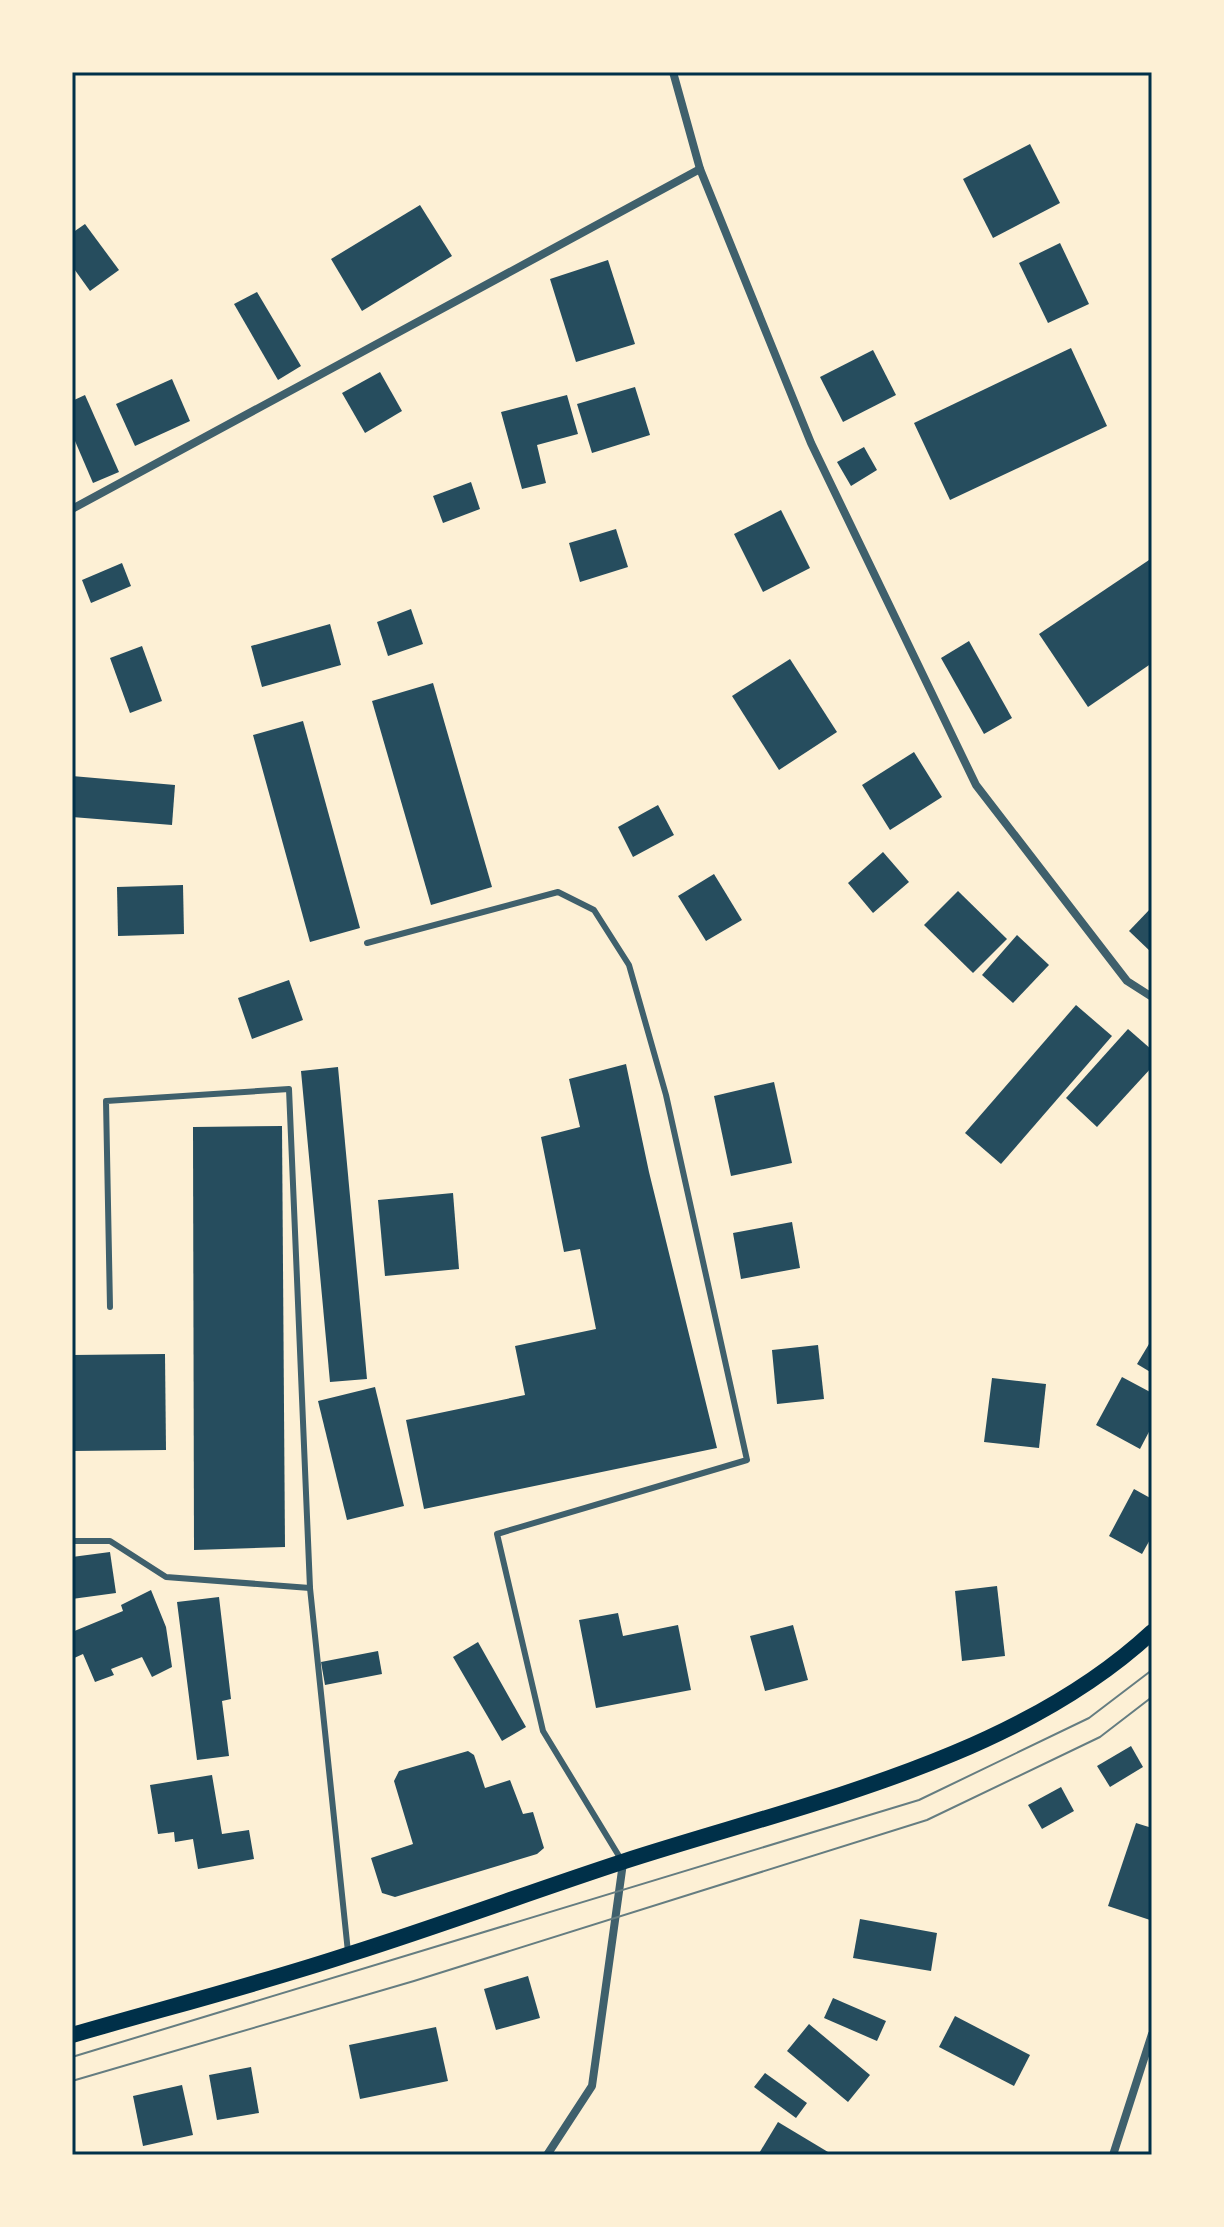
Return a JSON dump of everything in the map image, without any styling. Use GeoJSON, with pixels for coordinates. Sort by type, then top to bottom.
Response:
{"type":"FeatureCollection","features":[{"type":"Feature","properties":{"kind":"main road"},"geometry":{"type":"LineString","coordinates":[[72,2035],[348,1955],[623,1862],[906,1773],[1029,1718],[1122,1660],[1152,1632]]}},
{"type":"Feature","properties":{"kind":"street"},"geometry":{"type":"LineString","coordinates":[[673,72],[700,169],[811,443],[976,785],[1127,981],[1152,997]]}},
{"type":"Feature","properties":{"kind":"street"},"geometry":{"type":"LineString","coordinates":[[72,509],[700,169]]}},
{"type":"Feature","properties":{"kind":"street"},"geometry":{"type":"LineString","coordinates":[[547,2155],[592,2086],[623,1862]]}},
{"type":"Feature","properties":{"kind":"street"},"geometry":{"type":"LineString","coordinates":[[1113,2155],[1152,2034]]}},
{"type":"Feature","properties":{"kind":"lane"},"geometry":{"type":"LineString","coordinates":[[367,943],[558,892],[594,910],[629,965],[662,1081],[747,1460],[497,1534],[543,1731],[623,1862]]}},
{"type":"Feature","properties":{"kind":"lane"},"geometry":{"type":"LineString","coordinates":[[110,1307],[106,1101],[289,1089],[310,1588],[348,1955]]}},
{"type":"Feature","properties":{"kind":"lane"},"geometry":{"type":"LineString","coordinates":[[72,1541],[110,1541],[166,1577],[310,1588]]}},
{"type":"Feature","properties":{"kind":"building"},"geometry":{"type":"Polygon","coordinates":[[[1030,144],[1060,203],[993,238],[963,179],[1030,144]]]}},
{"type":"Feature","properties":{"kind":"building"},"geometry":{"type":"Polygon","coordinates":[[[420,205],[452,256],[362,311],[331,259],[420,205]]]}},
{"type":"Feature","properties":{"kind":"building"},"geometry":{"type":"Polygon","coordinates":[[[85,224],[119,270],[90,291],[72,266],[72,233],[85,224]]]}},
{"type":"Feature","properties":{"kind":"building"},"geometry":{"type":"Polygon","coordinates":[[[1060,243],[1089,304],[1048,323],[1019,263],[1060,243]]]}},
{"type":"Feature","properties":{"kind":"building"},"geometry":{"type":"Polygon","coordinates":[[[608,260],[635,344],[576,362],[550,279],[608,260]]]}},
{"type":"Feature","properties":{"kind":"building"},"geometry":{"type":"Polygon","coordinates":[[[257,292],[301,366],[278,380],[234,304],[257,292]]]}},
{"type":"Feature","properties":{"kind":"building"},"geometry":{"type":"Polygon","coordinates":[[[1071,348],[1107,426],[950,500],[914,423],[1071,348]]]}},
{"type":"Feature","properties":{"kind":"building"},"geometry":{"type":"Polygon","coordinates":[[[873,350],[896,395],[843,422],[820,377],[873,350]]]}},
{"type":"Feature","properties":{"kind":"building"},"geometry":{"type":"Polygon","coordinates":[[[380,372],[402,411],[365,433],[342,393],[380,372]]]}},
{"type":"Feature","properties":{"kind":"building"},"geometry":{"type":"Polygon","coordinates":[[[172,379],[190,421],[135,446],[116,404],[172,379]]]}},
{"type":"Feature","properties":{"kind":"building"},"geometry":{"type":"Polygon","coordinates":[[[635,387],[650,435],[592,453],[577,404],[635,387]]]}},
{"type":"Feature","properties":{"kind":"building"},"geometry":{"type":"Polygon","coordinates":[[[85,395],[119,472],[93,483],[72,434],[72,401],[85,395]]]}},
{"type":"Feature","properties":{"kind":"building"},"geometry":{"type":"Polygon","coordinates":[[[567,395],[578,434],[537,445],[546,483],[522,489],[501,412],[567,395]]]}},
{"type":"Feature","properties":{"kind":"building"},"geometry":{"type":"Polygon","coordinates":[[[864,447],[877,470],[851,486],[837,462],[864,447]]]}},
{"type":"Feature","properties":{"kind":"building"},"geometry":{"type":"Polygon","coordinates":[[[471,482],[480,509],[443,523],[433,496],[471,482]]]}},
{"type":"Feature","properties":{"kind":"building"},"geometry":{"type":"Polygon","coordinates":[[[781,510],[810,568],[763,592],[734,534],[781,510]]]}},
{"type":"Feature","properties":{"kind":"building"},"geometry":{"type":"Polygon","coordinates":[[[616,529],[628,567],[580,582],[569,543],[616,529]]]}},
{"type":"Feature","properties":{"kind":"building"},"geometry":{"type":"Polygon","coordinates":[[[1152,558],[1152,663],[1088,707],[1039,634],[1152,558]]]}},
{"type":"Feature","properties":{"kind":"building"},"geometry":{"type":"Polygon","coordinates":[[[122,563],[131,586],[91,603],[82,580],[122,563]]]}},
{"type":"Feature","properties":{"kind":"building"},"geometry":{"type":"Polygon","coordinates":[[[411,609],[423,644],[388,656],[377,622],[411,609]]]}},
{"type":"Feature","properties":{"kind":"building"},"geometry":{"type":"Polygon","coordinates":[[[330,624],[341,665],[262,687],[251,646],[330,624]]]}},
{"type":"Feature","properties":{"kind":"building"},"geometry":{"type":"Polygon","coordinates":[[[969,641],[1012,718],[984,734],[941,658],[969,641]]]}},
{"type":"Feature","properties":{"kind":"building"},"geometry":{"type":"Polygon","coordinates":[[[142,646],[162,701],[130,713],[110,658],[142,646]]]}},
{"type":"Feature","properties":{"kind":"building"},"geometry":{"type":"Polygon","coordinates":[[[790,659],[837,732],[779,770],[732,696],[790,659]]]}},
{"type":"Feature","properties":{"kind":"building"},"geometry":{"type":"Polygon","coordinates":[[[433,683],[492,887],[431,905],[372,701],[433,683]]]}},
{"type":"Feature","properties":{"kind":"building"},"geometry":{"type":"Polygon","coordinates":[[[303,721],[360,928],[310,942],[253,735],[303,721]]]}},
{"type":"Feature","properties":{"kind":"building"},"geometry":{"type":"Polygon","coordinates":[[[914,752],[942,797],[890,830],[862,785],[914,752]]]}},
{"type":"Feature","properties":{"kind":"building"},"geometry":{"type":"Polygon","coordinates":[[[72,776],[175,785],[172,825],[72,817],[72,776]]]}},
{"type":"Feature","properties":{"kind":"building"},"geometry":{"type":"Polygon","coordinates":[[[658,805],[674,835],[633,857],[618,827],[658,805]]]}},
{"type":"Feature","properties":{"kind":"building"},"geometry":{"type":"Polygon","coordinates":[[[883,852],[909,882],[873,913],[848,883],[883,852]]]}},
{"type":"Feature","properties":{"kind":"building"},"geometry":{"type":"Polygon","coordinates":[[[714,874],[742,920],[706,941],[678,896],[714,874]]]}},
{"type":"Feature","properties":{"kind":"building"},"geometry":{"type":"Polygon","coordinates":[[[183,885],[184,934],[118,936],[117,887],[183,885]]]}},
{"type":"Feature","properties":{"kind":"building"},"geometry":{"type":"Polygon","coordinates":[[[958,891],[1007,939],[973,973],[924,925],[958,891]]]}},
{"type":"Feature","properties":{"kind":"building"},"geometry":{"type":"Polygon","coordinates":[[[1152,907],[1152,953],[1129,931],[1152,907]]]}},
{"type":"Feature","properties":{"kind":"building"},"geometry":{"type":"Polygon","coordinates":[[[1017,935],[1049,965],[1013,1003],[982,975],[1017,935]]]}},
{"type":"Feature","properties":{"kind":"building"},"geometry":{"type":"Polygon","coordinates":[[[289,980],[303,1020],[252,1039],[238,998],[289,980]]]}},
{"type":"Feature","properties":{"kind":"building"},"geometry":{"type":"Polygon","coordinates":[[[1076,1005],[1112,1036],[1001,1164],[965,1133],[1076,1005]]]}},
{"type":"Feature","properties":{"kind":"building"},"geometry":{"type":"Polygon","coordinates":[[[1128,1029],[1152,1050],[1152,1067],[1097,1127],[1066,1098],[1128,1029]]]}},
{"type":"Feature","properties":{"kind":"building"},"geometry":{"type":"Polygon","coordinates":[[[626,1064],[649,1172],[717,1448],[424,1509],[406,1420],[525,1395],[515,1346],[596,1329],[580,1249],[564,1252],[541,1137],[580,1127],[569,1079],[626,1064]]]}},
{"type":"Feature","properties":{"kind":"building"},"geometry":{"type":"Polygon","coordinates":[[[338,1067],[367,1379],[330,1382],[301,1071],[338,1067]]]}},
{"type":"Feature","properties":{"kind":"building"},"geometry":{"type":"Polygon","coordinates":[[[774,1082],[792,1163],[731,1176],[714,1096],[774,1082]]]}},
{"type":"Feature","properties":{"kind":"building"},"geometry":{"type":"Polygon","coordinates":[[[282,1126],[285,1547],[194,1550],[193,1127],[282,1126]]]}},
{"type":"Feature","properties":{"kind":"building"},"geometry":{"type":"Polygon","coordinates":[[[453,1193],[459,1269],[385,1276],[378,1200],[453,1193]]]}},
{"type":"Feature","properties":{"kind":"building"},"geometry":{"type":"Polygon","coordinates":[[[792,1222],[800,1268],[741,1279],[733,1233],[792,1222]]]}},
{"type":"Feature","properties":{"kind":"building"},"geometry":{"type":"Polygon","coordinates":[[[1152,1339],[1152,1373],[1137,1364],[1152,1339]]]}},
{"type":"Feature","properties":{"kind":"building"},"geometry":{"type":"Polygon","coordinates":[[[818,1345],[824,1399],[777,1404],[772,1350],[818,1345]]]}},
{"type":"Feature","properties":{"kind":"building"},"geometry":{"type":"Polygon","coordinates":[[[165,1354],[166,1450],[72,1451],[72,1355],[165,1354]]]}},
{"type":"Feature","properties":{"kind":"building"},"geometry":{"type":"Polygon","coordinates":[[[1122,1377],[1152,1393],[1152,1426],[1140,1449],[1096,1425],[1122,1377]]]}},
{"type":"Feature","properties":{"kind":"building"},"geometry":{"type":"Polygon","coordinates":[[[992,1378],[1046,1384],[1039,1448],[984,1442],[992,1378]]]}},
{"type":"Feature","properties":{"kind":"building"},"geometry":{"type":"Polygon","coordinates":[[[375,1387],[404,1506],[347,1520],[318,1401],[375,1387]]]}},
{"type":"Feature","properties":{"kind":"building"},"geometry":{"type":"Polygon","coordinates":[[[1134,1489],[1152,1499],[1152,1536],[1142,1554],[1109,1536],[1134,1489]]]}},
{"type":"Feature","properties":{"kind":"building"},"geometry":{"type":"Polygon","coordinates":[[[110,1552],[116,1593],[72,1599],[72,1557],[110,1552]]]}},
{"type":"Feature","properties":{"kind":"building"},"geometry":{"type":"Polygon","coordinates":[[[997,1586],[1005,1656],[962,1661],[955,1591],[997,1586]]]}},
{"type":"Feature","properties":{"kind":"building"},"geometry":{"type":"Polygon","coordinates":[[[151,1590],[166,1627],[172,1667],[152,1677],[142,1657],[111,1669],[114,1675],[95,1682],[83,1654],[72,1659],[72,1632],[123,1611],[121,1605],[151,1590]]]}},
{"type":"Feature","properties":{"kind":"building"},"geometry":{"type":"Polygon","coordinates":[[[219,1597],[231,1699],[222,1701],[229,1756],[197,1760],[177,1602],[219,1597]]]}},
{"type":"Feature","properties":{"kind":"building"},"geometry":{"type":"Polygon","coordinates":[[[618,1613],[623,1636],[678,1625],[691,1690],[596,1708],[579,1620],[618,1613]]]}},
{"type":"Feature","properties":{"kind":"building"},"geometry":{"type":"Polygon","coordinates":[[[793,1625],[808,1680],[765,1691],[750,1636],[793,1625]]]}},
{"type":"Feature","properties":{"kind":"building"},"geometry":{"type":"Polygon","coordinates":[[[478,1642],[526,1727],[502,1741],[453,1657],[478,1642]]]}},
{"type":"Feature","properties":{"kind":"building"},"geometry":{"type":"Polygon","coordinates":[[[378,1651],[382,1674],[325,1685],[321,1662],[378,1651]]]}},
{"type":"Feature","properties":{"kind":"building"},"geometry":{"type":"Polygon","coordinates":[[[1131,1746],[1143,1767],[1110,1787],[1097,1766],[1131,1746]]]}},
{"type":"Feature","properties":{"kind":"building"},"geometry":{"type":"Polygon","coordinates":[[[468,1751],[474,1755],[485,1788],[510,1780],[523,1814],[533,1812],[544,1848],[537,1854],[395,1897],[382,1893],[371,1858],[413,1844],[394,1781],[399,1771],[468,1751]]]}},
{"type":"Feature","properties":{"kind":"building"},"geometry":{"type":"Polygon","coordinates":[[[212,1775],[222,1834],[249,1830],[254,1859],[198,1869],[193,1839],[175,1842],[174,1832],[158,1834],[150,1785],[212,1775]]]}},
{"type":"Feature","properties":{"kind":"building"},"geometry":{"type":"Polygon","coordinates":[[[1061,1787],[1074,1811],[1042,1829],[1028,1805],[1061,1787]]]}},
{"type":"Feature","properties":{"kind":"building"},"geometry":{"type":"Polygon","coordinates":[[[1136,1823],[1152,1828],[1150,1920],[1108,1906],[1136,1823]]]}},
{"type":"Feature","properties":{"kind":"building"},"geometry":{"type":"Polygon","coordinates":[[[860,1919],[937,1933],[931,1971],[853,1958],[860,1919]]]}},
{"type":"Feature","properties":{"kind":"building"},"geometry":{"type":"Polygon","coordinates":[[[528,1976],[540,2018],[496,2030],[484,1989],[528,1976]]]}},
{"type":"Feature","properties":{"kind":"building"},"geometry":{"type":"Polygon","coordinates":[[[833,1998],[886,2021],[877,2041],[824,2018],[833,1998]]]}},
{"type":"Feature","properties":{"kind":"building"},"geometry":{"type":"Polygon","coordinates":[[[955,2016],[1030,2055],[1014,2086],[939,2047],[955,2016]]]}},
{"type":"Feature","properties":{"kind":"building"},"geometry":{"type":"Polygon","coordinates":[[[809,2024],[870,2075],[848,2102],[787,2051],[809,2024]]]}},
{"type":"Feature","properties":{"kind":"building"},"geometry":{"type":"Polygon","coordinates":[[[436,2027],[448,2081],[360,2099],[349,2045],[436,2027]]]}},
{"type":"Feature","properties":{"kind":"building"},"geometry":{"type":"Polygon","coordinates":[[[251,2067],[259,2113],[217,2120],[209,2075],[251,2067]]]}},
{"type":"Feature","properties":{"kind":"building"},"geometry":{"type":"Polygon","coordinates":[[[765,2073],[807,2103],[796,2118],[754,2087],[765,2073]]]}},
{"type":"Feature","properties":{"kind":"building"},"geometry":{"type":"Polygon","coordinates":[[[182,2085],[193,2135],[143,2146],[133,2096],[182,2085]]]}},
{"type":"Feature","properties":{"kind":"building"},"geometry":{"type":"Polygon","coordinates":[[[778,2122],[833,2155],[758,2155],[778,2122]]]}},
{"type":"Feature","properties":{"kind":"tram line"},"geometry":{"type":"LineString","coordinates":[[72,2057],[919,1800],[1089,1718],[1152,1670]]}},
{"type":"Feature","properties":{"kind":"tram line"},"geometry":{"type":"LineString","coordinates":[[72,2081],[414,1981],[927,1820],[1100,1737],[1152,1697]]}}]}
